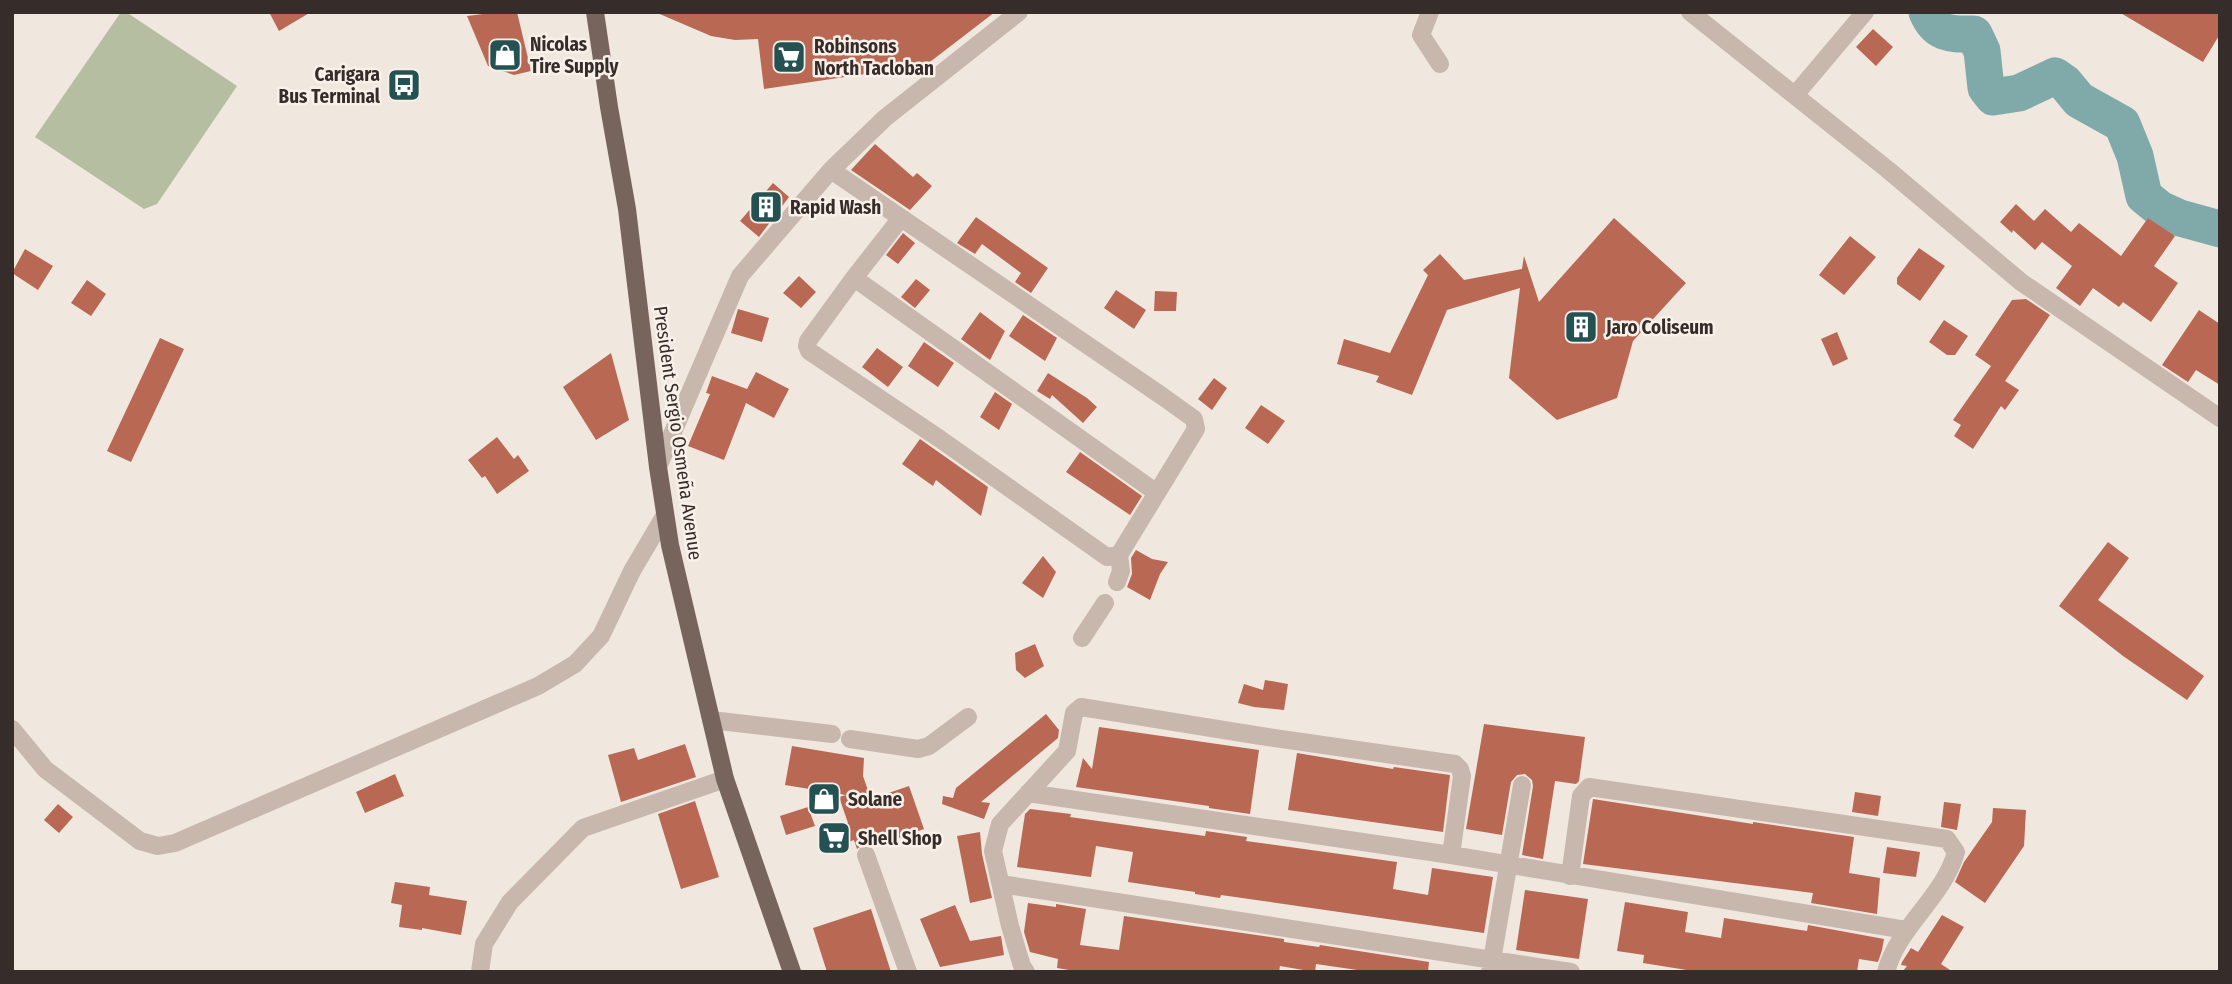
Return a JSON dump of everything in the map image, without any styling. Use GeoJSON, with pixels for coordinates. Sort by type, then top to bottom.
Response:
{"type":"FeatureCollection","features":[{"type":"Feature","properties":{"kind":"main road","name":"President Sergio Osmeña Avenue"},"geometry":{"type":"LineString","coordinates":[[596,12],[627,209],[665,515],[725,779],[792,972]]}},
{"type":"Feature","properties":{"kind":"street"},"geometry":{"type":"LineString","coordinates":[[658,467],[740,276],[831,170],[884,118],[1019,12]]}},
{"type":"Feature","properties":{"kind":"street"},"geometry":{"type":"LineString","coordinates":[[1430,12],[1421,34],[1440,64]]}},
{"type":"Feature","properties":{"kind":"street"},"geometry":{"type":"LineString","coordinates":[[1690,12],[1887,169],[2021,282],[2220,418]]}},
{"type":"Feature","properties":{"kind":"street"},"geometry":{"type":"LineString","coordinates":[[1795,96],[1865,12]]}},
{"type":"Feature","properties":{"kind":"street"},"geometry":{"type":"LineString","coordinates":[[831,170],[1194,419],[1196,429],[1119,555],[1121,571],[1117,582]]}},
{"type":"Feature","properties":{"kind":"street"},"geometry":{"type":"LineString","coordinates":[[901,218],[853,278],[808,341],[809,351],[1107,557],[1119,555]]}},
{"type":"Feature","properties":{"kind":"street"},"geometry":{"type":"LineString","coordinates":[[853,278],[1157,493]]}},
{"type":"Feature","properties":{"kind":"street"},"geometry":{"type":"LineString","coordinates":[[12,729],[45,769],[140,841],[158,846],[175,843],[538,685],[575,664],[601,636],[632,571],[665,515]]}},
{"type":"Feature","properties":{"kind":"street"},"geometry":{"type":"LineString","coordinates":[[1082,638],[1105,603]]}},
{"type":"Feature","properties":{"kind":"street"},"geometry":{"type":"LineString","coordinates":[[1026,972],[1010,926],[993,851],[1000,824],[1067,751],[1074,713],[1081,707],[1455,764],[1462,776],[1451,855]]}},
{"type":"Feature","properties":{"kind":"street"},"geometry":{"type":"LineString","coordinates":[[850,739],[918,749],[929,746],[968,717]]}},
{"type":"Feature","properties":{"kind":"street"},"geometry":{"type":"LineString","coordinates":[[711,720],[832,734]]}},
{"type":"Feature","properties":{"kind":"street"},"geometry":{"type":"LineString","coordinates":[[480,972],[484,944],[510,902],[583,828],[725,779]]}},
{"type":"Feature","properties":{"kind":"street"},"geometry":{"type":"LineString","coordinates":[[1490,966],[1522,785]]}},
{"type":"Feature","properties":{"kind":"street"},"geometry":{"type":"LineString","coordinates":[[1570,876],[1581,796],[1589,787],[1947,839],[1956,852],[1951,869],[1906,930],[1891,955],[1886,972]]}},
{"type":"Feature","properties":{"kind":"street"},"geometry":{"type":"LineString","coordinates":[[1028,793],[1451,855],[1906,930]]}},
{"type":"Feature","properties":{"kind":"street"},"geometry":{"type":"LineString","coordinates":[[866,855],[908,972]]}},
{"type":"Feature","properties":{"kind":"street"},"geometry":{"type":"LineString","coordinates":[[1001,884],[1490,966],[1571,972]]}},
{"type":"Feature","properties":{"kind":"green space"},"geometry":{"type":"Polygon","coordinates":[[[121,12],[126,12],[237,86],[157,204],[144,209],[35,137],[121,12]]]}},
{"type":"Feature","properties":{"kind":"building"},"geometry":{"type":"Polygon","coordinates":[[[269,12],[311,12],[279,31],[269,12]]]}},
{"type":"Feature","properties":{"kind":"building"},"geometry":{"type":"Polygon","coordinates":[[[517,12],[531,71],[514,75],[488,66],[467,16],[517,12]]]}},
{"type":"Feature","properties":{"kind":"building"},"geometry":{"type":"Polygon","coordinates":[[[655,12],[995,12],[926,65],[764,89],[758,39],[735,40],[711,36],[655,12]]]}},
{"type":"Feature","properties":{"kind":"building"},"geometry":{"type":"Polygon","coordinates":[[[2119,12],[2220,12],[2220,34],[2203,62],[2119,12]]]}},
{"type":"Feature","properties":{"kind":"building"},"geometry":{"type":"Polygon","coordinates":[[[1873,29],[1893,47],[1876,66],[1856,47],[1873,29]]]}},
{"type":"Feature","properties":{"kind":"building"},"geometry":{"type":"Polygon","coordinates":[[[875,144],[913,177],[917,173],[932,186],[910,210],[851,170],[875,144]]]}},
{"type":"Feature","properties":{"kind":"building","name":"Rapid Wash"},"geometry":{"type":"Polygon","coordinates":[[[773,183],[789,197],[759,237],[740,221],[773,183]]]}},
{"type":"Feature","properties":{"kind":"building"},"geometry":{"type":"Polygon","coordinates":[[[2016,204],[2034,221],[2045,209],[2071,232],[2079,223],[2121,256],[2148,218],[2175,236],[2154,266],[2178,283],[2151,322],[2123,302],[2119,307],[2093,288],[2080,306],[2056,288],[2072,266],[2042,242],[2035,250],[2000,222],[2016,204]]]}},
{"type":"Feature","properties":{"kind":"building"},"geometry":{"type":"Polygon","coordinates":[[[976,217],[1048,268],[1031,293],[1015,282],[1021,273],[982,244],[975,254],[957,243],[976,217]]]}},
{"type":"Feature","properties":{"kind":"building","name":"Jaro Coliseum"},"geometry":{"type":"Polygon","coordinates":[[[1614,218],[1686,283],[1633,341],[1617,398],[1557,420],[1509,378],[1520,288],[1447,310],[1412,395],[1376,382],[1379,376],[1337,364],[1344,339],[1390,353],[1428,275],[1423,270],[1440,254],[1464,280],[1522,269],[1524,256],[1539,302],[1614,218]]]}},
{"type":"Feature","properties":{"kind":"building"},"geometry":{"type":"Polygon","coordinates":[[[903,233],[915,243],[898,264],[886,255],[903,233]]]}},
{"type":"Feature","properties":{"kind":"building"},"geometry":{"type":"Polygon","coordinates":[[[1850,236],[1876,257],[1844,295],[1819,275],[1850,236]]]}},
{"type":"Feature","properties":{"kind":"building"},"geometry":{"type":"Polygon","coordinates":[[[1919,248],[1945,266],[1920,301],[1897,284],[1897,278],[1919,248]]]}},
{"type":"Feature","properties":{"kind":"building"},"geometry":{"type":"Polygon","coordinates":[[[25,249],[53,266],[38,290],[12,273],[25,249]]]}},
{"type":"Feature","properties":{"kind":"building"},"geometry":{"type":"Polygon","coordinates":[[[799,276],[816,292],[801,308],[783,293],[799,276]]]}},
{"type":"Feature","properties":{"kind":"building"},"geometry":{"type":"Polygon","coordinates":[[[916,279],[930,290],[915,308],[901,297],[916,279]]]}},
{"type":"Feature","properties":{"kind":"building"},"geometry":{"type":"Polygon","coordinates":[[[87,280],[106,294],[91,316],[71,303],[87,280]]]}},
{"type":"Feature","properties":{"kind":"building"},"geometry":{"type":"Polygon","coordinates":[[[1116,290],[1146,310],[1134,329],[1104,308],[1116,290]]]}},
{"type":"Feature","properties":{"kind":"building"},"geometry":{"type":"Polygon","coordinates":[[[1155,291],[1177,292],[1176,311],[1154,311],[1155,291]]]}},
{"type":"Feature","properties":{"kind":"building"},"geometry":{"type":"Polygon","coordinates":[[[2026,299],[2050,315],[2005,381],[2019,390],[2005,410],[2001,406],[1973,449],[1954,436],[1961,425],[1953,420],[1991,366],[1975,355],[2012,300],[2026,299]]]}},
{"type":"Feature","properties":{"kind":"building"},"geometry":{"type":"Polygon","coordinates":[[[738,309],[769,318],[762,342],[731,333],[738,309]]]}},
{"type":"Feature","properties":{"kind":"building"},"geometry":{"type":"Polygon","coordinates":[[[2199,310],[2220,324],[2220,385],[2196,370],[2188,382],[2162,365],[2199,310]]]}},
{"type":"Feature","properties":{"kind":"building"},"geometry":{"type":"Polygon","coordinates":[[[980,312],[1005,331],[990,360],[961,339],[980,312]]]}},
{"type":"Feature","properties":{"kind":"building"},"geometry":{"type":"Polygon","coordinates":[[[1023,315],[1057,338],[1045,361],[1009,336],[1023,315]]]}},
{"type":"Feature","properties":{"kind":"building"},"geometry":{"type":"Polygon","coordinates":[[[1944,320],[1968,336],[1955,355],[1947,355],[1929,342],[1944,320]]]}},
{"type":"Feature","properties":{"kind":"building"},"geometry":{"type":"Polygon","coordinates":[[[1837,332],[1848,359],[1833,366],[1821,339],[1837,332]]]}},
{"type":"Feature","properties":{"kind":"building"},"geometry":{"type":"Polygon","coordinates":[[[160,338],[184,349],[131,462],[107,451],[160,338]]]}},
{"type":"Feature","properties":{"kind":"building"},"geometry":{"type":"Polygon","coordinates":[[[924,342],[954,363],[938,387],[908,366],[924,342]]]}},
{"type":"Feature","properties":{"kind":"building"},"geometry":{"type":"Polygon","coordinates":[[[877,348],[903,367],[888,387],[862,367],[877,348]]]}},
{"type":"Feature","properties":{"kind":"building"},"geometry":{"type":"Polygon","coordinates":[[[611,353],[629,420],[596,440],[563,387],[611,353]]]}},
{"type":"Feature","properties":{"kind":"building"},"geometry":{"type":"Polygon","coordinates":[[[756,372],[789,389],[774,418],[746,403],[724,460],[688,446],[710,394],[706,393],[712,376],[747,389],[756,372]]]}},
{"type":"Feature","properties":{"kind":"building"},"geometry":{"type":"Polygon","coordinates":[[[1048,373],[1097,407],[1083,423],[1052,395],[1050,399],[1037,391],[1048,373]]]}},
{"type":"Feature","properties":{"kind":"building"},"geometry":{"type":"Polygon","coordinates":[[[1214,378],[1227,388],[1212,410],[1198,399],[1214,378]]]}},
{"type":"Feature","properties":{"kind":"building"},"geometry":{"type":"Polygon","coordinates":[[[995,392],[1012,404],[999,430],[980,417],[995,392]]]}},
{"type":"Feature","properties":{"kind":"building"},"geometry":{"type":"Polygon","coordinates":[[[1261,405],[1285,421],[1268,444],[1245,428],[1261,405]]]}},
{"type":"Feature","properties":{"kind":"building"},"geometry":{"type":"Polygon","coordinates":[[[497,437],[514,459],[518,455],[529,471],[497,494],[485,476],[482,478],[468,460],[497,437]]]}},
{"type":"Feature","properties":{"kind":"building"},"geometry":{"type":"Polygon","coordinates":[[[920,439],[988,487],[981,516],[936,480],[933,486],[902,464],[920,439]]]}},
{"type":"Feature","properties":{"kind":"building"},"geometry":{"type":"Polygon","coordinates":[[[1080,452],[1142,496],[1130,515],[1066,472],[1080,452]]]}},
{"type":"Feature","properties":{"kind":"building"},"geometry":{"type":"Polygon","coordinates":[[[2108,542],[2129,558],[2098,600],[2204,676],[2187,700],[2123,656],[2059,606],[2108,542]]]}},
{"type":"Feature","properties":{"kind":"building"},"geometry":{"type":"Polygon","coordinates":[[[1136,550],[1152,559],[1168,562],[1150,600],[1127,587],[1132,574],[1131,558],[1136,550]]]}},
{"type":"Feature","properties":{"kind":"building"},"geometry":{"type":"Polygon","coordinates":[[[1043,556],[1056,572],[1043,598],[1022,583],[1043,556]]]}},
{"type":"Feature","properties":{"kind":"building"},"geometry":{"type":"Polygon","coordinates":[[[1035,644],[1044,666],[1025,678],[1016,670],[1015,653],[1035,644]]]}},
{"type":"Feature","properties":{"kind":"building"},"geometry":{"type":"Polygon","coordinates":[[[1265,680],[1288,684],[1284,710],[1238,703],[1244,684],[1263,690],[1265,680]]]}},
{"type":"Feature","properties":{"kind":"building"},"geometry":{"type":"Polygon","coordinates":[[[1046,714],[1059,730],[1058,738],[981,802],[990,803],[984,819],[942,804],[943,796],[953,798],[956,788],[1046,714]]]}},
{"type":"Feature","properties":{"kind":"building"},"geometry":{"type":"Polygon","coordinates":[[[1484,724],[1585,737],[1579,781],[1576,784],[1555,781],[1543,859],[1522,855],[1533,786],[1532,780],[1525,774],[1517,775],[1511,782],[1502,835],[1466,829],[1484,724]]]}},
{"type":"Feature","properties":{"kind":"building"},"geometry":{"type":"Polygon","coordinates":[[[1099,727],[1259,750],[1250,814],[1076,787],[1083,758],[1092,769],[1099,727]]]}},
{"type":"Feature","properties":{"kind":"building"},"geometry":{"type":"Polygon","coordinates":[[[685,744],[696,777],[621,802],[608,755],[634,748],[638,760],[685,744]]]}},
{"type":"Feature","properties":{"kind":"building"},"geometry":{"type":"Polygon","coordinates":[[[792,746],[864,758],[863,776],[871,799],[909,786],[924,829],[874,847],[863,844],[857,849],[854,840],[840,845],[835,827],[848,823],[839,797],[846,795],[785,785],[792,746]]]}},
{"type":"Feature","properties":{"kind":"building"},"geometry":{"type":"Polygon","coordinates":[[[1297,753],[1393,769],[1450,775],[1443,832],[1288,810],[1297,753]]]}},
{"type":"Feature","properties":{"kind":"building"},"geometry":{"type":"Polygon","coordinates":[[[395,774],[404,796],[365,813],[356,792],[395,774]]]}},
{"type":"Feature","properties":{"kind":"building"},"geometry":{"type":"Polygon","coordinates":[[[1855,792],[1881,796],[1878,816],[1852,812],[1855,792]]]}},
{"type":"Feature","properties":{"kind":"building"},"geometry":{"type":"Polygon","coordinates":[[[1593,799],[1854,837],[1849,873],[1880,878],[1877,914],[1811,903],[1813,893],[1583,864],[1593,799]]]}},
{"type":"Feature","properties":{"kind":"building"},"geometry":{"type":"Polygon","coordinates":[[[695,801],[719,877],[681,889],[658,814],[695,801]]]}},
{"type":"Feature","properties":{"kind":"building"},"geometry":{"type":"Polygon","coordinates":[[[1944,802],[1961,804],[1957,830],[1941,827],[1944,802]]]}},
{"type":"Feature","properties":{"kind":"building"},"geometry":{"type":"Polygon","coordinates":[[[58,804],[73,817],[59,833],[44,820],[58,804]]]}},
{"type":"Feature","properties":{"kind":"building"},"geometry":{"type":"Polygon","coordinates":[[[808,807],[815,826],[786,835],[780,816],[808,807]]]}},
{"type":"Feature","properties":{"kind":"building"},"geometry":{"type":"Polygon","coordinates":[[[1993,808],[2026,810],[2024,846],[1985,903],[1955,882],[1964,862],[1992,822],[1993,808]]]}},
{"type":"Feature","properties":{"kind":"building"},"geometry":{"type":"Polygon","coordinates":[[[1030,809],[1205,836],[1206,831],[1247,837],[1246,841],[1397,862],[1393,889],[1428,895],[1432,868],[1493,877],[1484,933],[1221,895],[1220,898],[1128,882],[1133,852],[1096,846],[1091,877],[1017,867],[1025,814],[1030,809]]]}},
{"type":"Feature","properties":{"kind":"building"},"geometry":{"type":"Polygon","coordinates":[[[980,832],[992,898],[970,903],[957,836],[980,832]]]}},
{"type":"Feature","properties":{"kind":"building"},"geometry":{"type":"Polygon","coordinates":[[[1887,847],[1920,852],[1916,877],[1883,873],[1887,847]]]}},
{"type":"Feature","properties":{"kind":"building"},"geometry":{"type":"Polygon","coordinates":[[[395,882],[430,887],[429,895],[467,901],[461,935],[399,927],[402,905],[391,903],[395,882]]]}},
{"type":"Feature","properties":{"kind":"building"},"geometry":{"type":"Polygon","coordinates":[[[1525,890],[1588,899],[1579,959],[1516,950],[1525,890]]]}},
{"type":"Feature","properties":{"kind":"building"},"geometry":{"type":"Polygon","coordinates":[[[1625,902],[1688,912],[1685,932],[1721,938],[1724,918],[1807,931],[1808,925],[1884,939],[1878,962],[1859,959],[1857,972],[1699,972],[1643,963],[1644,955],[1617,951],[1625,902]]]}},
{"type":"Feature","properties":{"kind":"building"},"geometry":{"type":"Polygon","coordinates":[[[1028,903],[1086,909],[1080,945],[1119,950],[1124,916],[1429,962],[1428,972],[1371,972],[1316,964],[1315,972],[1280,966],[1279,972],[1081,972],[1057,968],[1058,959],[1030,952],[1024,932],[1028,903]]]}},
{"type":"Feature","properties":{"kind":"building"},"geometry":{"type":"Polygon","coordinates":[[[955,905],[970,941],[1001,936],[1004,955],[940,967],[920,919],[955,905]]]}},
{"type":"Feature","properties":{"kind":"building"},"geometry":{"type":"Polygon","coordinates":[[[871,909],[891,972],[827,972],[813,928],[871,909]]]}},
{"type":"Feature","properties":{"kind":"building"},"geometry":{"type":"Polygon","coordinates":[[[1942,915],[1964,927],[1941,964],[1953,972],[1902,972],[1907,966],[1901,965],[1902,962],[1911,948],[1918,952],[1942,915]]]}},
{"type":"Feature","properties":{"kind":"waterway"},"geometry":{"type":"LineString","coordinates":[[1927,12],[1940,30],[1974,34],[1982,51],[1986,88],[1993,97],[2019,93],[2055,76],[2065,83],[2079,100],[2122,124],[2135,156],[2144,196],[2160,209],[2180,218],[2220,229]]}},
{"type":"Feature","properties":{"kind":"place","name":"Nicolas Tire Supply"},"geometry":{"type":"Point","coordinates":[505,55]}},
{"type":"Feature","properties":{"kind":"place","name":"Robinsons North Tacloban"},"geometry":{"type":"Point","coordinates":[789,57]}},
{"type":"Feature","properties":{"kind":"place","name":"Carigara Bus Terminal"},"geometry":{"type":"Point","coordinates":[404,85]}},
{"type":"Feature","properties":{"kind":"place","name":"Rapid Wash"},"geometry":{"type":"Point","coordinates":[766,207]}},
{"type":"Feature","properties":{"kind":"place","name":"Jaro Coliseum"},"geometry":{"type":"Point","coordinates":[1581,327]}},
{"type":"Feature","properties":{"kind":"place","name":"Solane"},"geometry":{"type":"Point","coordinates":[824,799]}},
{"type":"Feature","properties":{"kind":"place","name":"Shell Shop"},"geometry":{"type":"Point","coordinates":[834,838]}}]}
